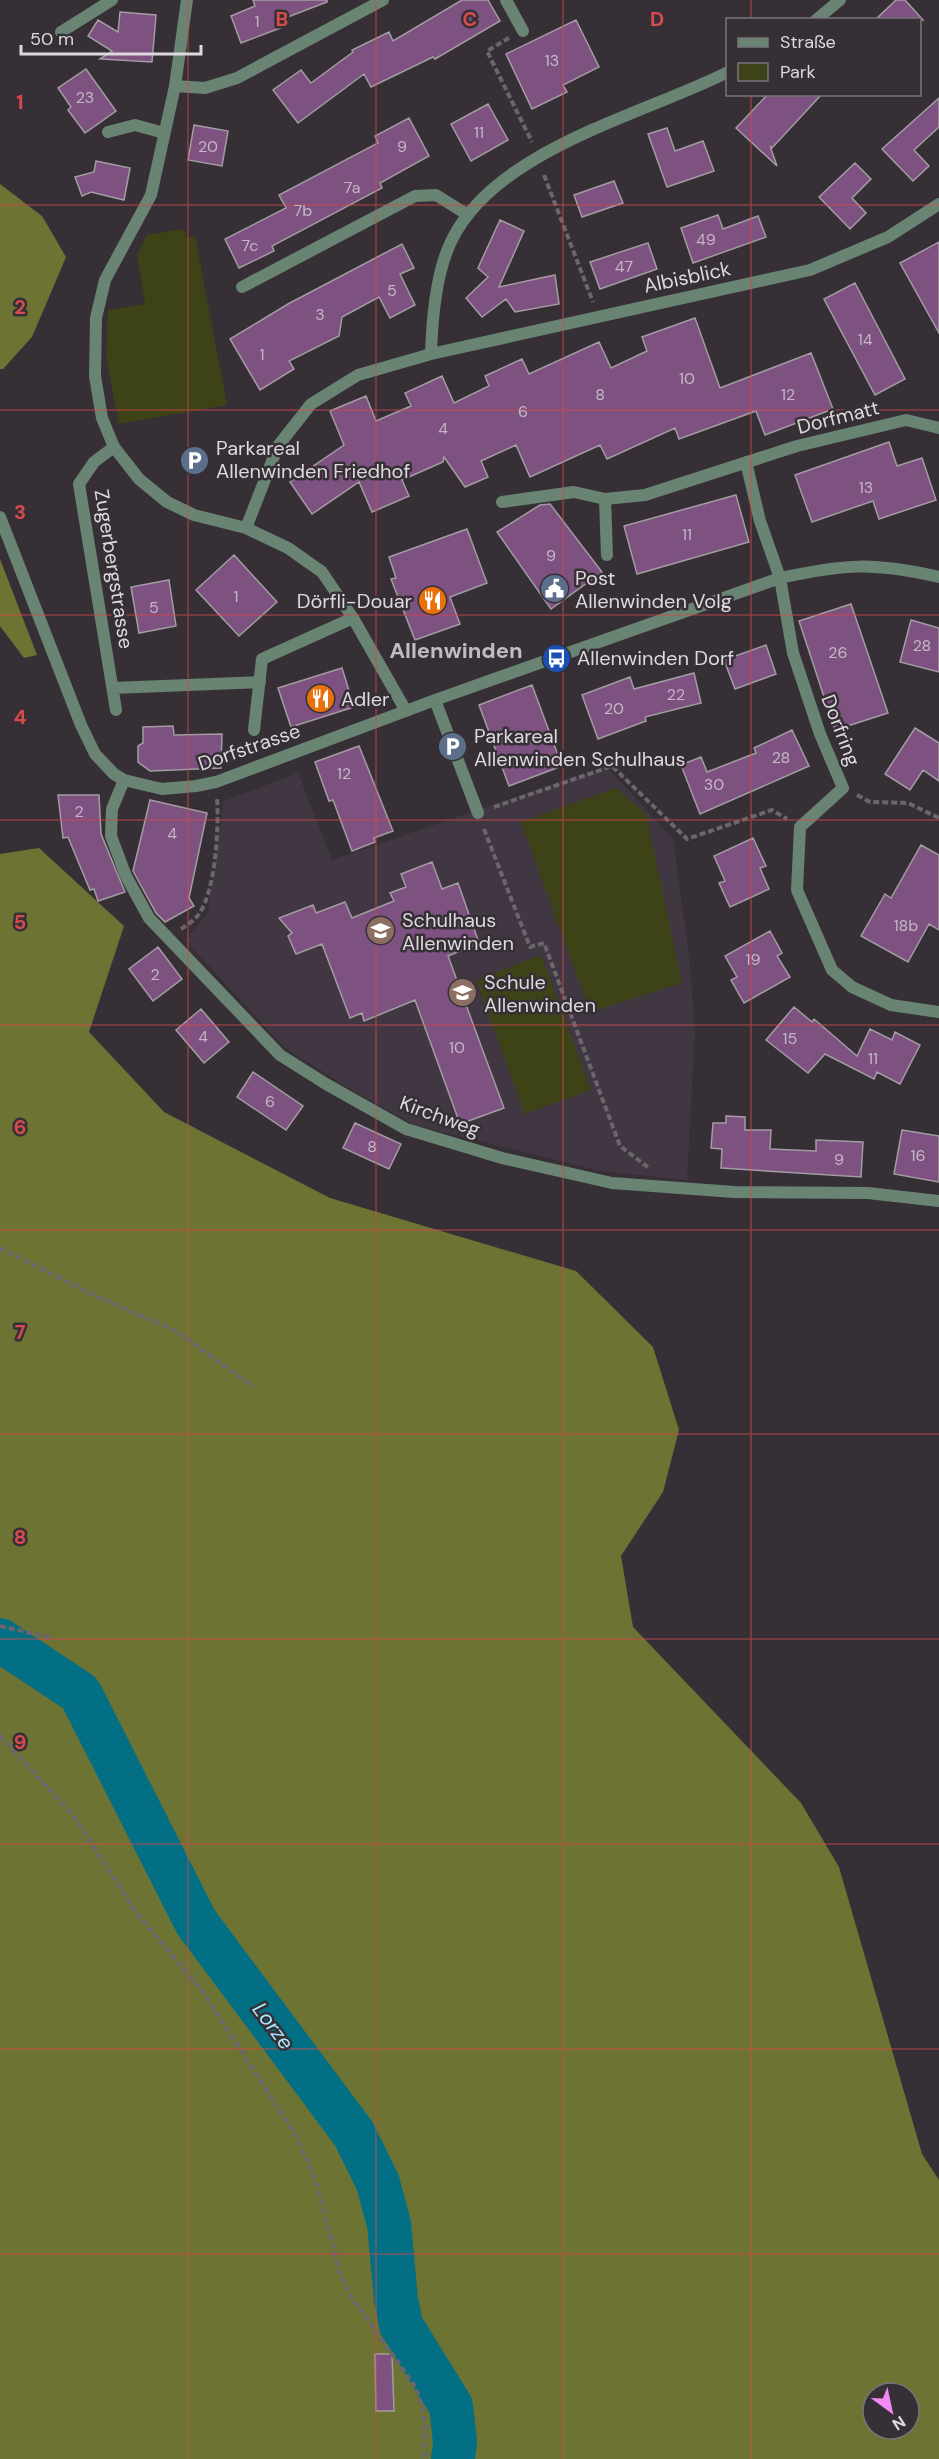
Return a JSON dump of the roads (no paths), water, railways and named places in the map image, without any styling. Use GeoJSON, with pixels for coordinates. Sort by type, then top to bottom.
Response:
{"type":"FeatureCollection","features":[{"type":"Feature","properties":{"kind":"street"},"geometry":{"type":"LineString","coordinates":[[61,32],[112,0]]}},
{"type":"Feature","properties":{"kind":"street","name":"Zugerbergstrasse"},"geometry":{"type":"LineString","coordinates":[[187,0],[175,86],[151,195],[105,280],[96,318],[94,376],[102,418],[114,447],[139,479],[166,502],[194,515],[246,528],[288,548],[322,572],[353,618],[406,711]]}},
{"type":"Feature","properties":{"kind":"street"},"geometry":{"type":"LineString","coordinates":[[175,86],[206,88],[237,78],[383,0]]}},
{"type":"Feature","properties":{"kind":"street"},"geometry":{"type":"LineString","coordinates":[[506,0],[523,31]]}},
{"type":"Feature","properties":{"kind":"street"},"geometry":{"type":"LineString","coordinates":[[818,18],[840,0]]}},
{"type":"Feature","properties":{"kind":"street"},"geometry":{"type":"LineString","coordinates":[[431,354],[432,322],[447,251],[468,215],[503,179],[537,158],[726,73]]}},
{"type":"Feature","properties":{"kind":"street"},"geometry":{"type":"LineString","coordinates":[[108,132],[135,125],[164,133]]}},
{"type":"Feature","properties":{"kind":"street"},"geometry":{"type":"LineString","coordinates":[[242,287],[415,196],[436,195],[468,215]]}},
{"type":"Feature","properties":{"kind":"street","name":"Albisblick"},"geometry":{"type":"LineString","coordinates":[[246,528],[278,446],[311,404],[358,375],[431,354],[810,270],[888,237],[939,204]]}},
{"type":"Feature","properties":{"kind":"street","name":"Dorfmatt"},"geometry":{"type":"LineString","coordinates":[[502,502],[574,492],[605,499],[645,495],[746,462],[906,420],[939,428]]}},
{"type":"Feature","properties":{"kind":"street","name":"Zugerbergstrasse"},"geometry":{"type":"LineString","coordinates":[[114,447],[94,462],[79,484],[116,710]]}},
{"type":"Feature","properties":{"kind":"street"},"geometry":{"type":"LineString","coordinates":[[746,462],[760,521],[780,578]]}},
{"type":"Feature","properties":{"kind":"street"},"geometry":{"type":"LineString","coordinates":[[605,499],[607,555]]}},
{"type":"Feature","properties":{"kind":"street","name":"Dorfstrasse"},"geometry":{"type":"LineString","coordinates":[[0,517],[87,739],[101,762],[124,780],[162,789],[216,782],[435,700],[780,578],[858,565],[896,567],[939,578]]}},
{"type":"Feature","properties":{"kind":"street","name":"Dorfring"},"geometry":{"type":"LineString","coordinates":[[780,578],[793,653],[820,734],[843,788],[800,827],[798,890],[832,970],[852,987],[891,1005],[939,1012]]}},
{"type":"Feature","properties":{"kind":"street"},"geometry":{"type":"LineString","coordinates":[[254,730],[262,659],[353,618]]}},
{"type":"Feature","properties":{"kind":"street"},"geometry":{"type":"LineString","coordinates":[[113,688],[260,682]]}},
{"type":"Feature","properties":{"kind":"street"},"geometry":{"type":"LineString","coordinates":[[435,700],[478,813]]}},
{"type":"Feature","properties":{"kind":"street","name":"Kirchweg"},"geometry":{"type":"LineString","coordinates":[[124,780],[112,809],[111,836],[126,876],[149,918],[280,1054],[326,1084],[406,1129],[502,1158],[612,1183],[734,1192],[868,1193],[939,1201]]}},
{"type":"Feature","properties":{"kind":"waterway","name":"Lorze"},"geometry":{"type":"LineString","coordinates":[[0,1640],[80,1693],[196,1922],[354,2134],[378,2183],[389,2224],[396,2299],[401,2325],[451,2406],[455,2442],[453,2459]]}},
{"type":"Feature","properties":{"kind":"place","name":"Parkareal Allenwinden Friedhof"},"geometry":{"type":"Point","coordinates":[195,460]}},
{"type":"Feature","properties":{"kind":"place","name":"Post Allenwinden Volg"},"geometry":{"type":"Point","coordinates":[554,589]}},
{"type":"Feature","properties":{"kind":"place","name":"Dörfli-Douar"},"geometry":{"type":"Point","coordinates":[433,601]}},
{"type":"Feature","properties":{"kind":"place","name":"Allenwinden Dorf"},"geometry":{"type":"Point","coordinates":[556,658]}},
{"type":"Feature","properties":{"kind":"place","name":"Adler"},"geometry":{"type":"Point","coordinates":[320,699]}},
{"type":"Feature","properties":{"kind":"place","name":"Parkareal Allenwinden Schulhaus"},"geometry":{"type":"Point","coordinates":[453,747]}},
{"type":"Feature","properties":{"kind":"place","name":"Schulhaus Allenwinden"},"geometry":{"type":"Point","coordinates":[381,931]}},
{"type":"Feature","properties":{"kind":"place","name":"Schule Allenwinden"},"geometry":{"type":"Point","coordinates":[463,993]}},
{"type":"Feature","properties":{"kind":"district","name":"Allenwinden"},"geometry":{"type":"Point","coordinates":[456,650]}}]}
